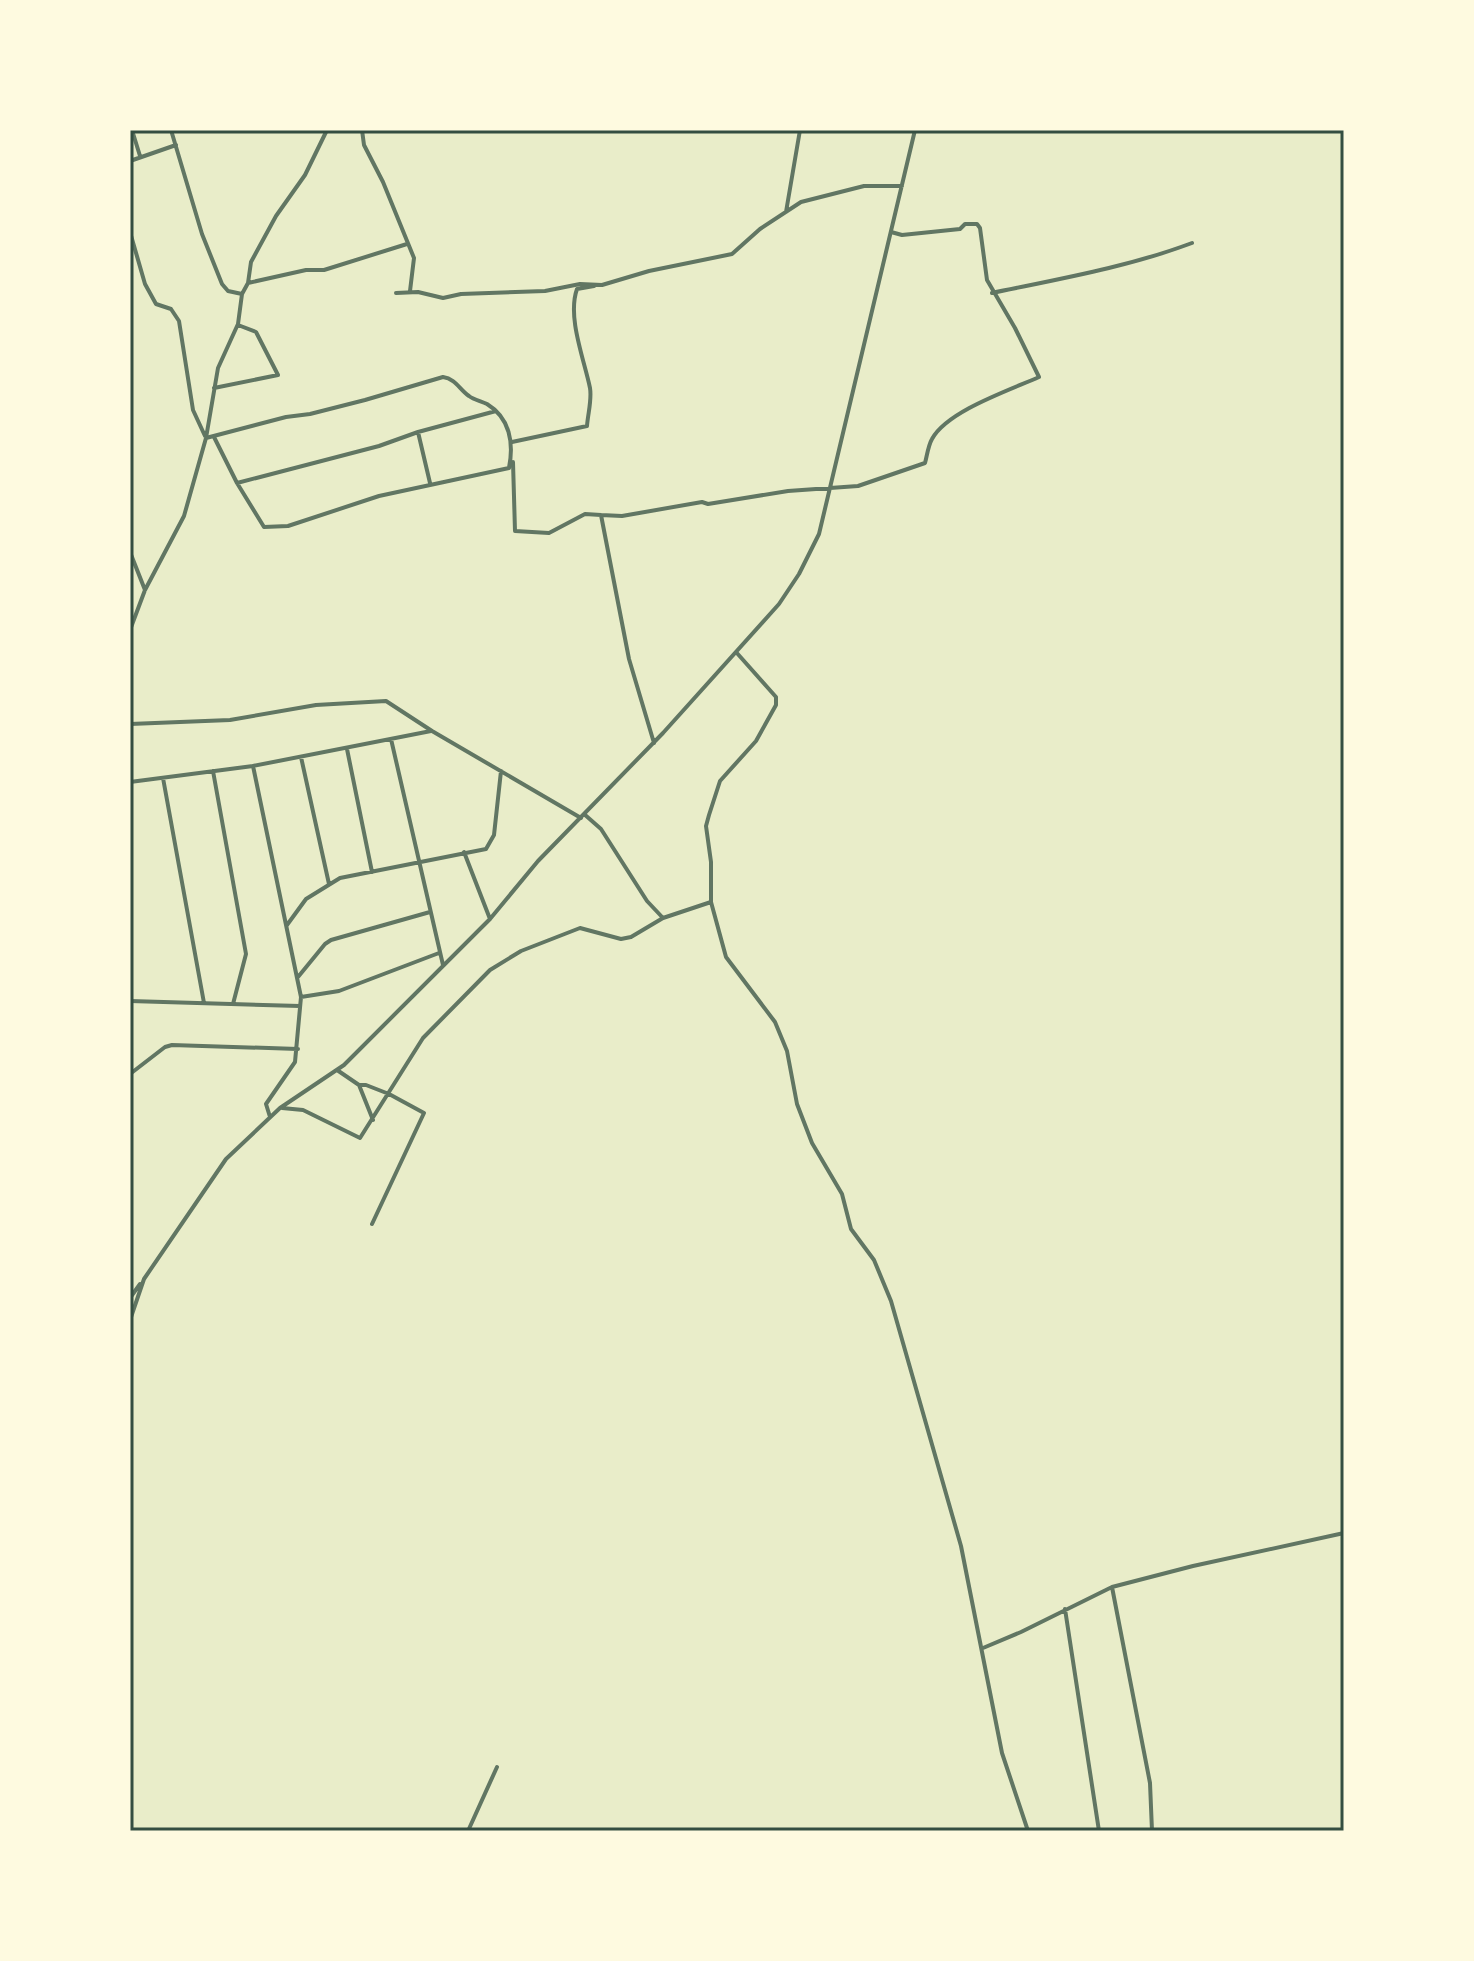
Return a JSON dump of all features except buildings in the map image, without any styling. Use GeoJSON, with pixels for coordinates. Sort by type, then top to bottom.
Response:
{"type":"FeatureCollection","features":[{"type":"Feature","properties":{"kind":"street"},"geometry":{"type":"LineString","coordinates":[[132,130],[140,156]]}},
{"type":"Feature","properties":{"kind":"street"},"geometry":{"type":"LineString","coordinates":[[171,130],[202,234],[222,284],[228,291],[242,294]]}},
{"type":"Feature","properties":{"kind":"street"},"geometry":{"type":"LineString","coordinates":[[130,630],[145,590],[184,516],[206,438],[218,368],[238,324],[251,262],[276,216],[305,175],[327,130]]}},
{"type":"Feature","properties":{"kind":"street"},"geometry":{"type":"LineString","coordinates":[[362,130],[364,145],[383,182],[414,258],[410,291]]}},
{"type":"Feature","properties":{"kind":"street"},"geometry":{"type":"LineString","coordinates":[[786,212],[800,130]]}},
{"type":"Feature","properties":{"kind":"street"},"geometry":{"type":"LineString","coordinates":[[130,1298],[226,1159],[280,1108],[337,1070],[490,919],[538,861],[654,743],[779,604],[799,574],[819,534],[915,130]]}},
{"type":"Feature","properties":{"kind":"street"},"geometry":{"type":"LineString","coordinates":[[130,161],[176,145]]}},
{"type":"Feature","properties":{"kind":"street"},"geometry":{"type":"LineString","coordinates":[[512,442],[587,426],[591,391],[574,318],[577,289],[732,254],[760,229],[801,202],[877,184],[902,186]]}},
{"type":"Feature","properties":{"kind":"street"},"geometry":{"type":"LineString","coordinates":[[206,438],[365,400],[443,377],[450,378],[469,396],[496,411],[509,431],[515,531],[549,533],[585,514],[622,516],[702,502],[708,504],[829,486],[858,486],[925,463],[931,440],[942,426],[1039,377],[1015,328],[992,293],[977,224],[965,224],[960,229],[902,235],[891,232]]}},
{"type":"Feature","properties":{"kind":"street"},"geometry":{"type":"LineString","coordinates":[[130,232],[145,284],[156,304],[171,309],[179,321],[193,410],[206,438]]}},
{"type":"Feature","properties":{"kind":"street"},"geometry":{"type":"LineString","coordinates":[[992,293],[1077,275],[1192,243]]}},
{"type":"Feature","properties":{"kind":"street"},"geometry":{"type":"LineString","coordinates":[[248,283],[306,270],[324,270],[407,244]]}},
{"type":"Feature","properties":{"kind":"street"},"geometry":{"type":"LineString","coordinates":[[396,293],[410,291],[443,298],[461,294],[545,291],[580,284],[602,285]]}},
{"type":"Feature","properties":{"kind":"street"},"geometry":{"type":"LineString","coordinates":[[214,388],[278,375],[256,332],[238,324]]}},
{"type":"Feature","properties":{"kind":"street"},"geometry":{"type":"LineString","coordinates":[[237,483],[496,411]]}},
{"type":"Feature","properties":{"kind":"street"},"geometry":{"type":"LineString","coordinates":[[418,432],[430,483]]}},
{"type":"Feature","properties":{"kind":"street"},"geometry":{"type":"LineString","coordinates":[[214,437],[264,527],[288,526],[379,496],[509,468],[512,452]]}},
{"type":"Feature","properties":{"kind":"street"},"geometry":{"type":"LineString","coordinates":[[601,515],[629,659],[654,743]]}},
{"type":"Feature","properties":{"kind":"street"},"geometry":{"type":"LineString","coordinates":[[130,552],[145,590]]}},
{"type":"Feature","properties":{"kind":"street"},"geometry":{"type":"LineString","coordinates":[[736,652],[776,697],[776,705],[756,741],[724,775],[709,815],[706,826],[711,862],[711,902],[726,957],[775,1022],[787,1051],[797,1104],[812,1143],[842,1194],[851,1229],[874,1260],[891,1301],[961,1546],[1002,1753],[1028,1831]]}},
{"type":"Feature","properties":{"kind":"street"},"geometry":{"type":"LineString","coordinates":[[130,724],[230,720],[316,705],[386,701],[601,829],[620,854],[647,901],[663,918]]}},
{"type":"Feature","properties":{"kind":"street"},"geometry":{"type":"LineString","coordinates":[[130,782],[253,766],[432,731]]}},
{"type":"Feature","properties":{"kind":"street"},"geometry":{"type":"LineString","coordinates":[[391,739],[443,965]]}},
{"type":"Feature","properties":{"kind":"street"},"geometry":{"type":"LineString","coordinates":[[347,748],[372,872]]}},
{"type":"Feature","properties":{"kind":"street"},"geometry":{"type":"LineString","coordinates":[[301,757],[329,884]]}},
{"type":"Feature","properties":{"kind":"street"},"geometry":{"type":"LineString","coordinates":[[253,766],[301,997],[298,1049],[290,1070],[266,1104],[270,1117]]}},
{"type":"Feature","properties":{"kind":"street"},"geometry":{"type":"LineString","coordinates":[[213,771],[246,954],[233,1004]]}},
{"type":"Feature","properties":{"kind":"street"},"geometry":{"type":"LineString","coordinates":[[287,925],[306,899],[340,878],[486,849],[491,843],[501,771]]}},
{"type":"Feature","properties":{"kind":"street"},"geometry":{"type":"LineString","coordinates":[[163,778],[204,1003]]}},
{"type":"Feature","properties":{"kind":"street"},"geometry":{"type":"LineString","coordinates":[[464,852],[490,919]]}},
{"type":"Feature","properties":{"kind":"street"},"geometry":{"type":"LineString","coordinates":[[280,1108],[303,1110],[359,1139],[423,1038],[490,970],[521,951],[580,928],[621,939],[639,933],[663,918],[711,902]]}},
{"type":"Feature","properties":{"kind":"street"},"geometry":{"type":"LineString","coordinates":[[298,977],[331,940],[430,912]]}},
{"type":"Feature","properties":{"kind":"street"},"geometry":{"type":"LineString","coordinates":[[301,997],[339,991],[440,953]]}},
{"type":"Feature","properties":{"kind":"street"},"geometry":{"type":"LineString","coordinates":[[130,1001],[300,1006]]}},
{"type":"Feature","properties":{"kind":"street"},"geometry":{"type":"LineString","coordinates":[[130,1074],[172,1045],[298,1049]]}},
{"type":"Feature","properties":{"kind":"street"},"geometry":{"type":"LineString","coordinates":[[337,1070],[359,1085],[373,1120]]}},
{"type":"Feature","properties":{"kind":"street"},"geometry":{"type":"LineString","coordinates":[[359,1085],[389,1094],[422,1111],[424,1117],[372,1224]]}},
{"type":"Feature","properties":{"kind":"street"},"geometry":{"type":"LineString","coordinates":[[130,1320],[144,1279]]}},
{"type":"Feature","properties":{"kind":"street"},"geometry":{"type":"LineString","coordinates":[[983,1648],[1112,1587],[1344,1533]]}},
{"type":"Feature","properties":{"kind":"street"},"geometry":{"type":"LineString","coordinates":[[1112,1587],[1150,1783],[1152,1831]]}},
{"type":"Feature","properties":{"kind":"street"},"geometry":{"type":"LineString","coordinates":[[1065,1609],[1099,1831]]}},
{"type":"Feature","properties":{"kind":"street"},"geometry":{"type":"LineString","coordinates":[[468,1831],[497,1767]]}}]}
